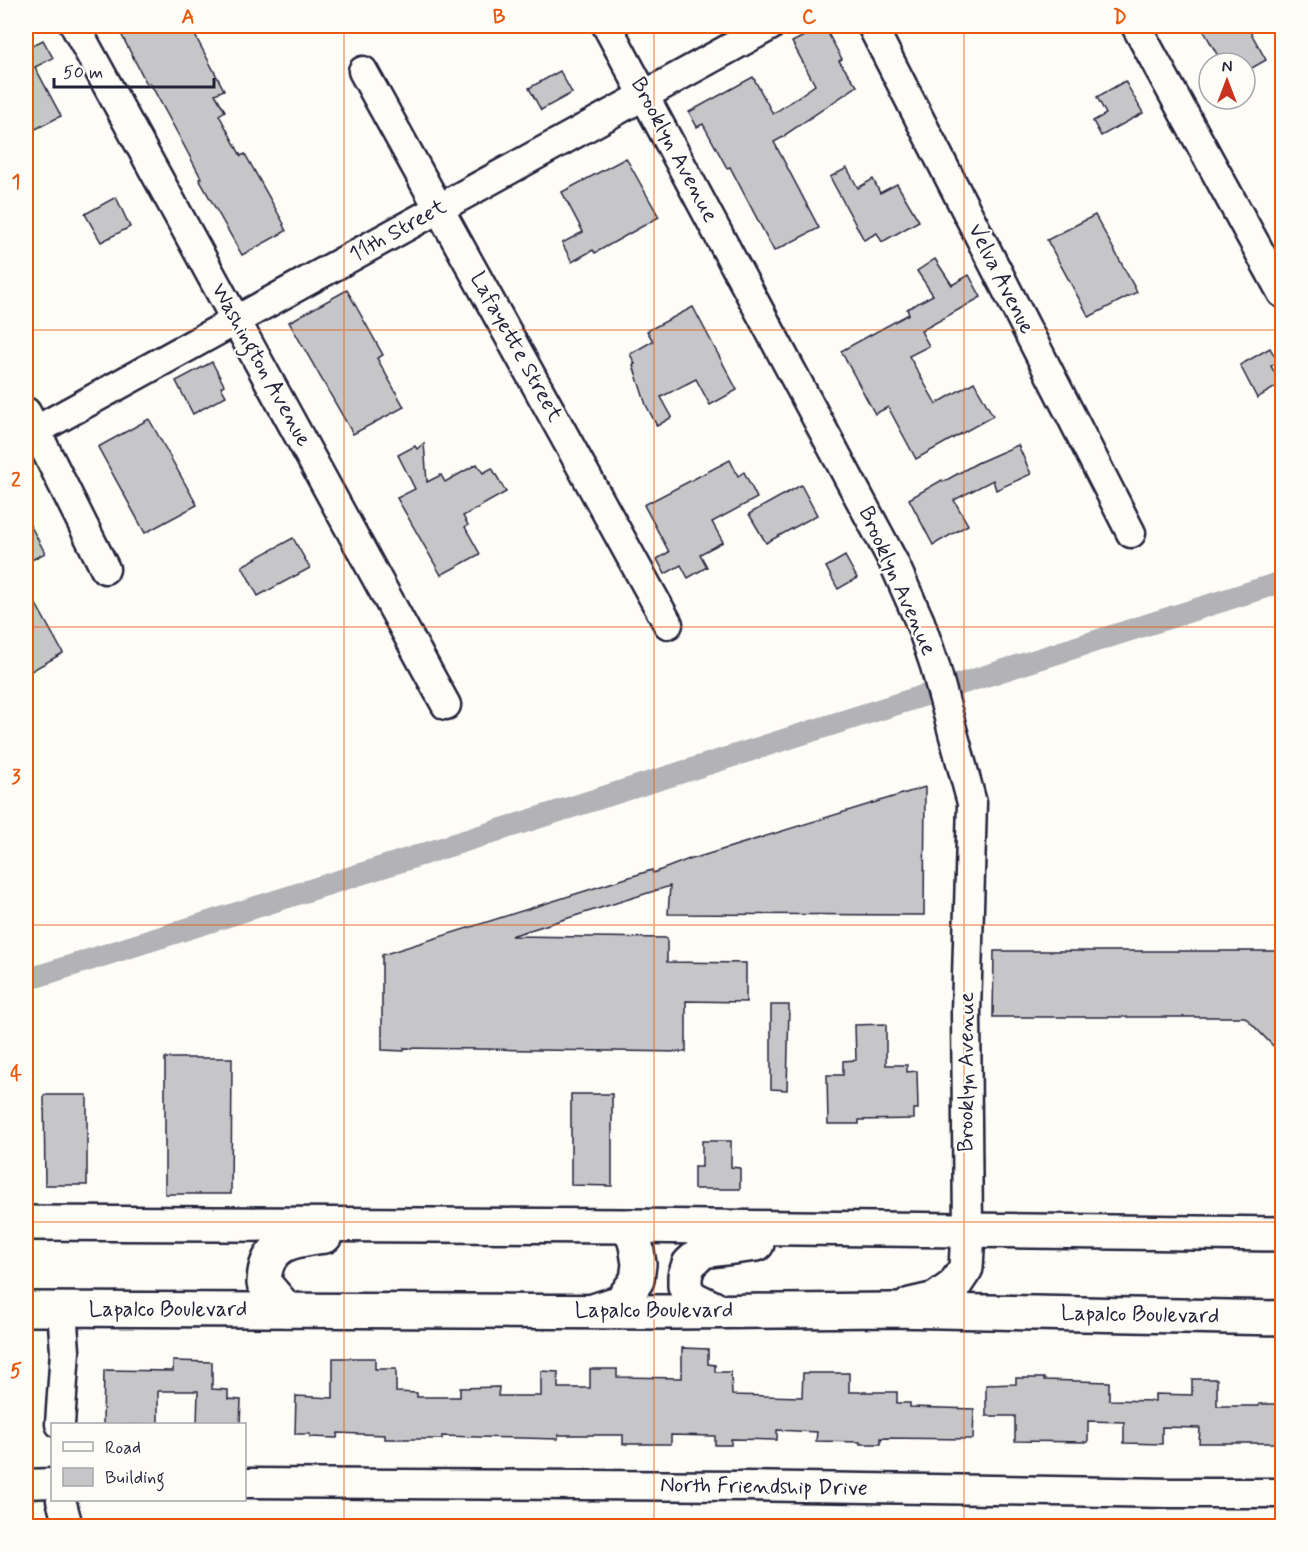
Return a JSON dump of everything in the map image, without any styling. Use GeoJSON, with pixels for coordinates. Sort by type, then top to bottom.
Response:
{"type":"FeatureCollection","features":[{"type":"Feature","properties":{"kind":"main road"},"geometry":{"type":"LineString","coordinates":[[26,1223],[630,1226],[1282,1234]]}},
{"type":"Feature","properties":{"kind":"main road"},"geometry":{"type":"LineString","coordinates":[[287,1310],[264,1283],[265,1270],[270,1258],[279,1249],[292,1240],[398,1225]]}},
{"type":"Feature","properties":{"kind":"main road"},"geometry":{"type":"LineString","coordinates":[[595,1310],[621,1302],[637,1280],[639,1264],[630,1226]]}},
{"type":"Feature","properties":{"kind":"main road"},"geometry":{"type":"LineString","coordinates":[[719,1311],[696,1300],[689,1295],[685,1287],[685,1276],[689,1264],[703,1251],[768,1242],[826,1239],[878,1229]]}},
{"type":"Feature","properties":{"kind":"main road"},"geometry":{"type":"LineString","coordinates":[[891,1310],[936,1299],[954,1286],[966,1268],[968,1231]]}},
{"type":"Feature","properties":{"kind":"main road","name":"Lapalco Boulevard"},"geometry":{"type":"LineString","coordinates":[[26,1309],[891,1310],[1282,1318]]}},
{"type":"Feature","properties":{"kind":"street","name":"Washington Avenue"},"geometry":{"type":"LineString","coordinates":[[75,26],[446,705]]}},
{"type":"Feature","properties":{"kind":"street","name":"Brooklyn Avenue"},"geometry":{"type":"LineString","coordinates":[[607,26],[893,561],[920,622],[935,666],[972,803],[966,1012],[968,1231]]}},
{"type":"Feature","properties":{"kind":"street","name":"11th Street"},"geometry":{"type":"LineString","coordinates":[[29,426],[236,321],[770,26]]}},
{"type":"Feature","properties":{"kind":"street","name":"Velva Avenue"},"geometry":{"type":"LineString","coordinates":[[872,26],[1131,533]]}},
{"type":"Feature","properties":{"kind":"street"},"geometry":{"type":"LineString","coordinates":[[1136,26],[1282,293]]}},
{"type":"Feature","properties":{"kind":"street","name":"Lafayette Street"},"geometry":{"type":"LineString","coordinates":[[363,71],[668,624]]}},
{"type":"Feature","properties":{"kind":"street"},"geometry":{"type":"LineString","coordinates":[[29,426],[105,569]]}},
{"type":"Feature","properties":{"kind":"street"},"geometry":{"type":"LineString","coordinates":[[60,1423],[65,1351],[63,1310]]}},
{"type":"Feature","properties":{"kind":"street"},"geometry":{"type":"LineString","coordinates":[[26,1484],[51,1483]]}},
{"type":"Feature","properties":{"kind":"street","name":"North Friendship Drive"},"geometry":{"type":"LineString","coordinates":[[246,1484],[744,1486],[1282,1493]]}},
{"type":"Feature","properties":{"kind":"street"},"geometry":{"type":"LineString","coordinates":[[61,1501],[68,1527]]}},
{"type":"Feature","properties":{"kind":"building"},"geometry":{"type":"Polygon","coordinates":[[[117,26],[190,26],[224,90],[215,94],[225,111],[219,115],[241,156],[245,154],[286,231],[242,255],[117,26]]]}},
{"type":"Feature","properties":{"kind":"building"},"geometry":{"type":"Polygon","coordinates":[[[824,26],[842,59],[839,61],[857,86],[774,142],[819,228],[774,251],[730,167],[727,168],[703,124],[697,127],[689,112],[753,77],[773,114],[815,85],[792,42],[824,26]]]}},
{"type":"Feature","properties":{"kind":"building"},"geometry":{"type":"Polygon","coordinates":[[[1201,26],[1247,26],[1266,60],[1257,65],[1257,51],[1215,51],[1201,26]]]}},
{"type":"Feature","properties":{"kind":"building"},"geometry":{"type":"Polygon","coordinates":[[[43,40],[53,58],[35,67],[61,116],[26,134],[26,49],[43,40]]]}},
{"type":"Feature","properties":{"kind":"building"},"geometry":{"type":"Polygon","coordinates":[[[560,71],[572,93],[541,110],[529,88],[560,71]]]}},
{"type":"Feature","properties":{"kind":"building"},"geometry":{"type":"Polygon","coordinates":[[[1125,81],[1143,113],[1101,136],[1093,121],[1106,114],[1097,97],[1125,81]]]}},
{"type":"Feature","properties":{"kind":"building"},"geometry":{"type":"Polygon","coordinates":[[[626,158],[659,217],[595,253],[593,250],[572,262],[562,243],[583,232],[562,192],[626,158]]]}},
{"type":"Feature","properties":{"kind":"building"},"geometry":{"type":"Polygon","coordinates":[[[847,168],[858,188],[873,179],[880,193],[897,184],[919,221],[882,242],[877,233],[864,240],[830,177],[847,168]]]}},
{"type":"Feature","properties":{"kind":"building"},"geometry":{"type":"Polygon","coordinates":[[[116,197],[130,227],[101,242],[85,214],[116,197]]]}},
{"type":"Feature","properties":{"kind":"building"},"geometry":{"type":"Polygon","coordinates":[[[1095,215],[1137,292],[1089,317],[1047,240],[1095,215]]]}},
{"type":"Feature","properties":{"kind":"building"},"geometry":{"type":"Polygon","coordinates":[[[935,259],[952,285],[969,275],[981,297],[921,331],[929,346],[909,356],[936,404],[974,382],[993,416],[916,459],[888,407],[875,414],[841,351],[909,314],[907,309],[933,295],[917,271],[935,259]]]}},
{"type":"Feature","properties":{"kind":"building"},"geometry":{"type":"Polygon","coordinates":[[[347,290],[383,355],[377,358],[404,407],[353,434],[289,322],[347,290]]]}},
{"type":"Feature","properties":{"kind":"building"},"geometry":{"type":"Polygon","coordinates":[[[693,307],[737,390],[710,405],[696,379],[661,397],[672,417],[657,426],[646,405],[630,354],[653,341],[647,331],[693,307]]]}},
{"type":"Feature","properties":{"kind":"building"},"geometry":{"type":"Polygon","coordinates":[[[1270,348],[1278,362],[1271,366],[1281,384],[1257,398],[1240,365],[1270,348]]]}},
{"type":"Feature","properties":{"kind":"building"},"geometry":{"type":"Polygon","coordinates":[[[212,362],[224,385],[221,387],[226,396],[193,414],[176,381],[212,362]]]}},
{"type":"Feature","properties":{"kind":"building"},"geometry":{"type":"Polygon","coordinates":[[[149,419],[197,505],[145,533],[98,447],[149,419]]]}},
{"type":"Feature","properties":{"kind":"building"},"geometry":{"type":"Polygon","coordinates":[[[424,443],[427,482],[441,475],[445,482],[477,464],[483,473],[492,468],[506,492],[463,516],[468,525],[465,527],[480,554],[441,575],[397,498],[415,489],[398,455],[415,446],[417,449],[424,443]]]}},
{"type":"Feature","properties":{"kind":"building"},"geometry":{"type":"Polygon","coordinates":[[[1018,445],[1031,474],[996,490],[993,480],[954,500],[968,525],[933,545],[909,499],[942,480],[943,482],[977,463],[1018,445]]]}},
{"type":"Feature","properties":{"kind":"building"},"geometry":{"type":"Polygon","coordinates":[[[730,460],[738,476],[744,472],[757,498],[712,522],[723,542],[700,554],[707,567],[688,578],[681,565],[665,574],[657,559],[669,552],[644,505],[730,460]]]}},
{"type":"Feature","properties":{"kind":"building"},"geometry":{"type":"Polygon","coordinates":[[[801,485],[817,515],[766,543],[749,514],[801,485]]]}},
{"type":"Feature","properties":{"kind":"building"},"geometry":{"type":"Polygon","coordinates":[[[26,517],[45,553],[26,563],[26,517]]]}},
{"type":"Feature","properties":{"kind":"building"},"geometry":{"type":"Polygon","coordinates":[[[293,538],[310,568],[258,596],[242,566],[293,538]]]}},
{"type":"Feature","properties":{"kind":"building"},"geometry":{"type":"Polygon","coordinates":[[[845,556],[857,578],[838,589],[826,567],[845,556]]]}},
{"type":"Feature","properties":{"kind":"building"},"geometry":{"type":"Polygon","coordinates":[[[26,586],[63,653],[26,674],[26,586]]]}},
{"type":"Feature","properties":{"kind":"building"},"geometry":{"type":"Polygon","coordinates":[[[925,787],[924,915],[668,914],[670,886],[511,936],[667,938],[667,962],[746,963],[746,1002],[686,1001],[686,1052],[404,1048],[404,1051],[382,1050],[382,955],[925,787]]]}},
{"type":"Feature","properties":{"kind":"building"},"geometry":{"type":"Polygon","coordinates":[[[994,951],[1282,951],[1282,1055],[1245,1017],[993,1017],[994,951]]]}},
{"type":"Feature","properties":{"kind":"building"},"geometry":{"type":"Polygon","coordinates":[[[771,1005],[789,1005],[787,1090],[771,1089],[771,1005]]]}},
{"type":"Feature","properties":{"kind":"building"},"geometry":{"type":"Polygon","coordinates":[[[886,1024],[886,1065],[907,1065],[907,1072],[917,1071],[918,1109],[914,1109],[914,1119],[859,1120],[859,1124],[828,1124],[827,1075],[843,1075],[843,1061],[856,1060],[855,1025],[886,1024]]]}},
{"type":"Feature","properties":{"kind":"building"},"geometry":{"type":"Polygon","coordinates":[[[165,1058],[232,1058],[231,1194],[165,1194],[165,1058]]]}},
{"type":"Feature","properties":{"kind":"building"},"geometry":{"type":"Polygon","coordinates":[[[571,1094],[612,1094],[612,1186],[571,1185],[571,1094]]]}},
{"type":"Feature","properties":{"kind":"building"},"geometry":{"type":"Polygon","coordinates":[[[44,1095],[87,1095],[87,1185],[45,1185],[44,1095]]]}},
{"type":"Feature","properties":{"kind":"building"},"geometry":{"type":"Polygon","coordinates":[[[702,1141],[731,1141],[731,1167],[740,1168],[740,1189],[694,1189],[694,1167],[702,1167],[702,1141]]]}},
{"type":"Feature","properties":{"kind":"building"},"geometry":{"type":"Polygon","coordinates":[[[682,1348],[708,1349],[708,1364],[715,1365],[715,1372],[731,1372],[732,1395],[802,1397],[803,1373],[849,1373],[849,1392],[897,1392],[897,1403],[910,1403],[910,1407],[974,1409],[973,1439],[881,1438],[881,1444],[860,1444],[860,1442],[816,1441],[817,1432],[777,1430],[777,1440],[731,1439],[731,1445],[715,1445],[715,1436],[671,1435],[671,1444],[623,1444],[623,1435],[558,1435],[558,1439],[442,1436],[442,1439],[385,1439],[385,1435],[338,1433],[337,1438],[295,1434],[296,1396],[333,1398],[333,1358],[375,1358],[375,1369],[396,1369],[396,1392],[417,1393],[417,1397],[460,1397],[460,1388],[499,1387],[498,1396],[541,1396],[541,1371],[558,1372],[558,1388],[590,1388],[590,1369],[617,1369],[617,1377],[682,1378],[682,1348]]]}},
{"type":"Feature","properties":{"kind":"building"},"geometry":{"type":"Polygon","coordinates":[[[173,1361],[212,1362],[212,1389],[228,1390],[228,1399],[241,1400],[240,1423],[197,1423],[198,1391],[158,1391],[158,1423],[103,1423],[104,1370],[173,1371],[173,1361]]]}},
{"type":"Feature","properties":{"kind":"building"},"geometry":{"type":"Polygon","coordinates":[[[1016,1378],[1109,1382],[1109,1400],[1155,1401],[1155,1394],[1192,1395],[1192,1379],[1217,1379],[1217,1406],[1282,1404],[1282,1443],[1199,1443],[1200,1428],[1162,1427],[1162,1444],[1124,1443],[1124,1422],[1088,1421],[1088,1442],[1015,1441],[1015,1416],[986,1416],[986,1385],[1016,1384],[1016,1378]]]}},
{"type":"Feature","properties":{"kind":"waterway"},"geometry":{"type":"LineString","coordinates":[[26,980],[1282,582]]}}]}
